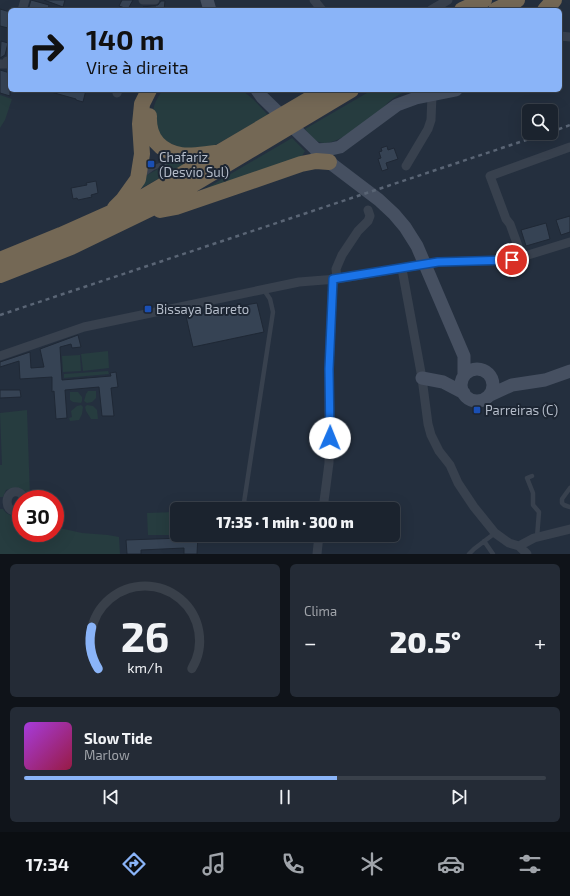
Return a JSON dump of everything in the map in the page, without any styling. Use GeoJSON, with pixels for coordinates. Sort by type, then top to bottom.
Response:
{"type":"FeatureCollection","features":[{"type":"Feature","properties":{"kind":"highway"},"geometry":{"type":"LineString","coordinates":[[466,8],[484,0]]}},
{"type":"Feature","properties":{"kind":"highway"},"geometry":{"type":"LineString","coordinates":[[500,8],[517,0]]}},
{"type":"Feature","properties":{"kind":"highway"},"geometry":{"type":"LineString","coordinates":[[547,8],[554,0]]}},
{"type":"Feature","properties":{"kind":"highway"},"geometry":{"type":"LineString","coordinates":[[104,216],[123,200],[138,179],[142,154],[140,124],[142,104],[148,92]]}},
{"type":"Feature","properties":{"kind":"highway"},"geometry":{"type":"LineString","coordinates":[[157,92],[150,105],[149,125],[152,136],[163,148],[181,155],[199,155],[221,152]]}},
{"type":"Feature","properties":{"kind":"highway"},"geometry":{"type":"LineString","coordinates":[[0,260],[135,202],[322,92]]}},
{"type":"Feature","properties":{"kind":"highway"},"geometry":{"type":"LineString","coordinates":[[0,275],[71,246],[162,203],[348,92]]}},
{"type":"Feature","properties":{"kind":"highway"},"geometry":{"type":"LineString","coordinates":[[141,214],[176,206],[301,164],[316,162],[334,156]]}},
{"type":"Feature","properties":{"kind":"street"},"geometry":{"type":"LineString","coordinates":[[314,0],[320,8]]}},
{"type":"Feature","properties":{"kind":"street"},"geometry":{"type":"LineString","coordinates":[[434,8],[448,0]]}},
{"type":"Feature","properties":{"kind":"street"},"geometry":{"type":"LineString","coordinates":[[256,92],[313,147],[334,156],[394,214],[405,227],[417,246],[464,356],[464,377],[461,386],[464,393],[470,400],[483,400],[490,395],[512,385],[544,380],[570,371]]}},
{"type":"Feature","properties":{"kind":"street"},"geometry":{"type":"LineString","coordinates":[[334,156],[397,105],[416,98],[446,92]]}},
{"type":"Feature","properties":{"kind":"street"},"geometry":{"type":"LineString","coordinates":[[406,166],[428,129],[431,120],[432,95]]}},
{"type":"Feature","properties":{"kind":"street"},"geometry":{"type":"LineString","coordinates":[[522,257],[490,176],[570,147]]}},
{"type":"Feature","properties":{"kind":"street"},"geometry":{"type":"LineString","coordinates":[[324,502],[329,463],[329,369],[336,270],[342,255],[358,231],[368,221],[370,216],[368,210]]}},
{"type":"Feature","properties":{"kind":"street"},"geometry":{"type":"LineString","coordinates":[[0,356],[84,327],[299,282],[335,279],[438,262],[512,260],[570,242]]}},
{"type":"Feature","properties":{"kind":"street"},"geometry":{"type":"LineString","coordinates":[[402,269],[431,435],[439,451],[450,465],[458,484],[474,507],[495,533],[509,543],[519,546],[527,554]]}},
{"type":"Feature","properties":{"kind":"street"},"geometry":{"type":"LineString","coordinates":[[464,356],[487,373],[512,385]]}},
{"type":"Feature","properties":{"kind":"street"},"geometry":{"type":"LineString","coordinates":[[443,382],[464,377],[473,370],[487,373],[494,385],[490,395]]}},
{"type":"Feature","properties":{"kind":"street"},"geometry":{"type":"LineString","coordinates":[[422,378],[443,382],[464,393]]}},
{"type":"Feature","properties":{"kind":"street"},"geometry":{"type":"LineString","coordinates":[[12,494],[3,502],[12,510]]}},
{"type":"Feature","properties":{"kind":"street"},"geometry":{"type":"LineString","coordinates":[[519,546],[537,537],[570,529]]}},
{"type":"Feature","properties":{"kind":"street"},"geometry":{"type":"LineString","coordinates":[[317,554],[318,542]]}},
{"type":"Feature","properties":{"kind":"lane"},"geometry":{"type":"LineString","coordinates":[[138,179],[153,168],[181,155]]}},
{"type":"Feature","properties":{"kind":"lane"},"geometry":{"type":"LineString","coordinates":[[245,502],[273,312],[270,299],[264,290]]}},
{"type":"Feature","properties":{"kind":"lane"},"geometry":{"type":"LineString","coordinates":[[532,476],[527,478],[534,505],[539,512],[537,537]]}},
{"type":"Feature","properties":{"kind":"lane"},"geometry":{"type":"LineString","coordinates":[[570,488],[562,499],[562,503],[570,507]]}},
{"type":"Feature","properties":{"kind":"lane"},"geometry":{"type":"LineString","coordinates":[[469,554],[484,540],[495,533]]}},
{"type":"Feature","properties":{"kind":"lane"},"geometry":{"type":"LineString","coordinates":[[484,540],[493,554]]}},
{"type":"Feature","properties":{"kind":"green space"},"geometry":{"type":"Polygon","coordinates":[[[162,92],[244,92],[268,115],[211,147],[191,152],[160,139],[155,126],[153,114],[158,97],[162,92]]]}},
{"type":"Feature","properties":{"kind":"green space"},"geometry":{"type":"Polygon","coordinates":[[[369,92],[406,92],[395,97],[382,110],[361,126],[334,141],[326,143],[319,142],[305,129],[369,92]]]}},
{"type":"Feature","properties":{"kind":"green space"},"geometry":{"type":"Polygon","coordinates":[[[0,95],[12,99],[5,120],[0,128],[0,95]]]}},
{"type":"Feature","properties":{"kind":"green space"},"geometry":{"type":"Polygon","coordinates":[[[292,138],[305,151],[302,156],[193,196],[292,138]]]}},
{"type":"Feature","properties":{"kind":"green space"},"geometry":{"type":"Polygon","coordinates":[[[177,160],[188,162],[140,189],[147,175],[177,160]]]}},
{"type":"Feature","properties":{"kind":"green space"},"geometry":{"type":"Polygon","coordinates":[[[108,351],[109,368],[83,371],[81,354],[108,351]]]}},
{"type":"Feature","properties":{"kind":"green space"},"geometry":{"type":"Polygon","coordinates":[[[80,355],[81,371],[63,372],[62,356],[80,355]]]}},
{"type":"Feature","properties":{"kind":"green space"},"geometry":{"type":"Polygon","coordinates":[[[108,371],[109,374],[64,378],[64,374],[108,371]]]}},
{"type":"Feature","properties":{"kind":"green space"},"geometry":{"type":"Polygon","coordinates":[[[88,391],[96,391],[96,398],[92,402],[87,403],[84,401],[88,391]]]}},
{"type":"Feature","properties":{"kind":"green space"},"geometry":{"type":"Polygon","coordinates":[[[70,392],[78,392],[82,397],[81,403],[70,400],[70,392]]]}},
{"type":"Feature","properties":{"kind":"green space"},"geometry":{"type":"Polygon","coordinates":[[[81,405],[83,407],[79,420],[70,421],[69,418],[72,417],[71,411],[77,406],[81,405]]]}},
{"type":"Feature","properties":{"kind":"green space"},"geometry":{"type":"Polygon","coordinates":[[[87,405],[93,406],[97,410],[98,419],[91,419],[86,411],[85,407],[87,405]]]}},
{"type":"Feature","properties":{"kind":"green space"},"geometry":{"type":"Polygon","coordinates":[[[27,410],[30,490],[6,490],[3,497],[0,497],[0,465],[2,465],[0,413],[27,410]]]}},
{"type":"Feature","properties":{"kind":"green space"},"geometry":{"type":"Polygon","coordinates":[[[0,509],[3,509],[6,513],[12,515],[12,542],[64,542],[64,529],[82,533],[119,537],[120,554],[0,554],[0,509]]]}},
{"type":"Feature","properties":{"kind":"green space"},"geometry":{"type":"Polygon","coordinates":[[[170,512],[170,535],[148,535],[147,513],[170,512]]]}},
{"type":"Feature","properties":{"kind":"building"},"geometry":{"type":"Polygon","coordinates":[[[31,0],[49,5],[48,8],[29,8],[31,0]]]}},
{"type":"Feature","properties":{"kind":"building"},"geometry":{"type":"Polygon","coordinates":[[[44,0],[65,0],[63,7],[44,0]]]}},
{"type":"Feature","properties":{"kind":"building"},"geometry":{"type":"Polygon","coordinates":[[[122,0],[133,0],[129,8],[119,6],[122,0]]]}},
{"type":"Feature","properties":{"kind":"building"},"geometry":{"type":"Polygon","coordinates":[[[161,1],[165,1],[164,8],[143,7],[158,5],[161,1]]]}},
{"type":"Feature","properties":{"kind":"building"},"geometry":{"type":"Polygon","coordinates":[[[0,9],[8,11],[8,28],[0,26],[0,9]]]}},
{"type":"Feature","properties":{"kind":"building"},"geometry":{"type":"Polygon","coordinates":[[[1,41],[8,43],[5,55],[0,58],[1,41]]]}},
{"type":"Feature","properties":{"kind":"building"},"geometry":{"type":"Polygon","coordinates":[[[0,70],[8,72],[8,92],[10,92],[10,96],[0,93],[0,70]]]}},
{"type":"Feature","properties":{"kind":"building"},"geometry":{"type":"Polygon","coordinates":[[[51,92],[86,92],[83,102],[51,92]]]}},
{"type":"Feature","properties":{"kind":"building"},"geometry":{"type":"Polygon","coordinates":[[[387,146],[388,150],[394,148],[398,159],[386,163],[388,169],[382,171],[378,159],[381,158],[379,152],[382,151],[381,148],[387,146]]]}},
{"type":"Feature","properties":{"kind":"building"},"geometry":{"type":"Polygon","coordinates":[[[96,181],[98,193],[91,195],[92,197],[78,200],[77,198],[73,199],[71,188],[87,185],[86,183],[96,181]]]}},
{"type":"Feature","properties":{"kind":"building"},"geometry":{"type":"Polygon","coordinates":[[[570,216],[570,232],[561,235],[556,220],[570,216]]]}},
{"type":"Feature","properties":{"kind":"building"},"geometry":{"type":"Polygon","coordinates":[[[546,223],[550,239],[526,246],[521,230],[546,223]]]}},
{"type":"Feature","properties":{"kind":"building"},"geometry":{"type":"Polygon","coordinates":[[[257,303],[264,332],[193,347],[186,316],[257,303]]]}},
{"type":"Feature","properties":{"kind":"building"},"geometry":{"type":"Polygon","coordinates":[[[78,335],[81,347],[72,348],[71,344],[60,347],[62,380],[111,376],[110,373],[116,372],[118,387],[111,388],[114,416],[102,416],[99,387],[65,390],[67,418],[56,419],[54,391],[52,392],[52,377],[20,379],[19,361],[0,367],[0,362],[30,352],[31,368],[44,367],[40,349],[78,335]]]}},
{"type":"Feature","properties":{"kind":"building"},"geometry":{"type":"Polygon","coordinates":[[[0,390],[20,390],[21,397],[0,398],[0,390]]]}},
{"type":"Feature","properties":{"kind":"building"},"geometry":{"type":"Polygon","coordinates":[[[170,538],[170,542],[198,542],[197,554],[184,554],[184,548],[141,550],[141,554],[127,554],[126,540],[170,538]]]}},
{"type":"Feature","properties":{"kind":"railway"},"geometry":{"type":"LineString","coordinates":[[558,129],[570,125]]}},
{"type":"Feature","properties":{"kind":"railway"},"geometry":{"type":"LineString","coordinates":[[0,315],[526,140]]}},
{"type":"Feature","properties":{"kind":"place","name":"Chafariz (Desvio Sul)"},"geometry":{"type":"Point","coordinates":[151,164]}},
{"type":"Feature","properties":{"kind":"place","name":"Bissaya Barreto"},"geometry":{"type":"Point","coordinates":[148,309]}},
{"type":"Feature","properties":{"kind":"place","name":"Parreiras (C)"},"geometry":{"type":"Point","coordinates":[477,410]}},
{"type":"Feature","properties":{"kind":"route"},"geometry":{"type":"LineString","coordinates":[[330,438],[329,369],[333,279],[438,262],[512,260]]}}]}
